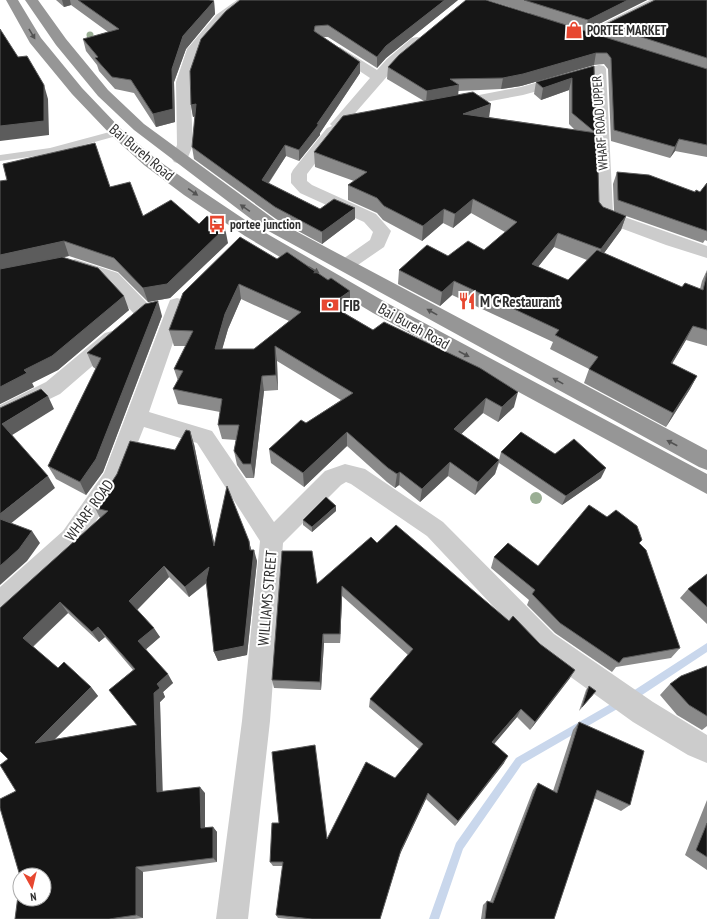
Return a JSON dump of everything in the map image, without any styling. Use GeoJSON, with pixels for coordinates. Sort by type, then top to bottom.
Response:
{"type":"FeatureCollection","features":[{"type":"Feature","properties":{"kind":"highway","name":"Bai Bureh Road"},"geometry":{"type":"LineString","coordinates":[[12,0],[35,40],[77,91],[116,133],[150,162],[245,237],[380,308],[707,485]]}},
{"type":"Feature","properties":{"kind":"highway","name":"Bai Bureh Road"},"geometry":{"type":"LineString","coordinates":[[31,0],[61,42],[103,93],[139,127],[180,160],[269,224],[707,461]]}},
{"type":"Feature","properties":{"kind":"street"},"geometry":{"type":"LineString","coordinates":[[180,160],[185,144],[183,82],[194,49],[220,18],[245,0]]}},
{"type":"Feature","properties":{"kind":"street"},"geometry":{"type":"LineString","coordinates":[[587,38],[660,0]]}},
{"type":"Feature","properties":{"kind":"street"},"geometry":{"type":"LineString","coordinates":[[346,265],[378,243],[382,231],[370,218],[306,189],[299,183],[299,174],[338,124],[378,77],[392,62],[427,33]]}},
{"type":"Feature","properties":{"kind":"street"},"geometry":{"type":"LineString","coordinates":[[572,33],[601,42]]}},
{"type":"Feature","properties":{"kind":"street"},"geometry":{"type":"LineString","coordinates":[[322,41],[378,77]]}},
{"type":"Feature","properties":{"kind":"street","name":"WHARF ROAD UPPER"},"geometry":{"type":"LineString","coordinates":[[439,106],[524,91],[605,66],[605,216],[707,252]]}},
{"type":"Feature","properties":{"kind":"street"},"geometry":{"type":"LineString","coordinates":[[338,124],[361,120]]}},
{"type":"Feature","properties":{"kind":"street"},"geometry":{"type":"LineString","coordinates":[[62,264],[69,262],[111,277],[133,319]]}},
{"type":"Feature","properties":{"kind":"street"},"geometry":{"type":"LineString","coordinates":[[0,415],[53,388],[133,319],[182,300],[137,417]]}},
{"type":"Feature","properties":{"kind":"street","name":"WILLIAMS STREET"},"geometry":{"type":"LineString","coordinates":[[137,417],[204,437],[272,539],[256,721],[232,919]]}},
{"type":"Feature","properties":{"kind":"street","name":"WHARF ROAD"},"geometry":{"type":"LineString","coordinates":[[0,603],[71,538],[113,478],[137,417]]}},
{"type":"Feature","properties":{"kind":"street"},"geometry":{"type":"LineString","coordinates":[[272,539],[333,478],[345,473],[357,476],[435,529],[545,643],[643,712],[698,745],[707,748]]}},
{"type":"Feature","properties":{"kind":"lane"},"geometry":{"type":"LineString","coordinates":[[0,158],[50,151],[116,133]]}},
{"type":"Feature","properties":{"kind":"building"},"geometry":{"type":"Polygon","coordinates":[[[78,0],[214,1],[183,36],[172,69],[173,109],[153,114],[131,80],[112,77],[95,58],[98,57],[83,39],[119,29],[78,0]]]}},
{"type":"Feature","properties":{"kind":"building"},"geometry":{"type":"Polygon","coordinates":[[[240,0],[445,0],[386,46],[377,57],[328,25],[315,26],[314,31],[360,62],[317,124],[319,124],[299,150],[285,145],[262,180],[320,209],[334,199],[355,208],[322,232],[275,207],[192,147],[196,104],[191,105],[190,71],[201,39],[226,11],[240,0]]]}},
{"type":"Feature","properties":{"kind":"building"},"geometry":{"type":"Polygon","coordinates":[[[466,0],[486,0],[707,69],[707,145],[679,139],[675,147],[614,130],[611,58],[607,53],[596,53],[523,74],[503,78],[450,79],[459,85],[427,91],[388,67],[399,55],[466,0]]]}},
{"type":"Feature","properties":{"kind":"building"},"geometry":{"type":"Polygon","coordinates":[[[524,0],[628,0],[588,20],[524,0]]]}},
{"type":"Feature","properties":{"kind":"building"},"geometry":{"type":"Polygon","coordinates":[[[655,0],[707,0],[707,58],[604,25],[655,0]]]}},
{"type":"Feature","properties":{"kind":"building"},"geometry":{"type":"Polygon","coordinates":[[[0,29],[18,57],[27,56],[44,85],[44,121],[0,126],[0,29]]]}},
{"type":"Feature","properties":{"kind":"building"},"geometry":{"type":"Polygon","coordinates":[[[594,66],[596,133],[572,113],[572,78],[543,88],[536,82],[594,66]]]}},
{"type":"Feature","properties":{"kind":"building"},"geometry":{"type":"Polygon","coordinates":[[[473,92],[491,104],[463,114],[597,133],[599,202],[603,207],[626,216],[601,249],[558,233],[532,264],[568,280],[597,250],[682,287],[685,283],[703,290],[707,273],[707,330],[693,326],[671,363],[697,376],[673,413],[589,369],[598,357],[555,335],[559,330],[454,281],[442,292],[399,270],[427,245],[448,256],[468,241],[484,250],[517,222],[473,199],[455,214],[444,209],[423,226],[384,206],[377,198],[348,185],[367,172],[314,152],[343,116],[473,92]]]}},
{"type":"Feature","properties":{"kind":"building"},"geometry":{"type":"Polygon","coordinates":[[[95,143],[110,187],[130,182],[143,216],[171,200],[199,224],[207,216],[225,228],[167,284],[143,288],[114,258],[64,241],[0,255],[0,181],[7,180],[3,164],[95,143]]]}},
{"type":"Feature","properties":{"kind":"building"},"geometry":{"type":"Polygon","coordinates":[[[617,172],[649,175],[695,192],[696,190],[700,192],[707,183],[707,231],[618,200],[617,172]]]}},
{"type":"Feature","properties":{"kind":"building"},"geometry":{"type":"Polygon","coordinates":[[[240,237],[277,259],[287,252],[328,280],[331,278],[350,291],[330,305],[373,330],[384,322],[480,368],[518,392],[502,407],[486,398],[454,429],[499,460],[478,482],[450,462],[422,489],[400,472],[397,474],[388,468],[347,432],[303,473],[269,449],[301,420],[306,423],[353,393],[275,346],[276,375],[262,376],[251,464],[243,464],[234,451],[239,425],[218,425],[222,399],[173,389],[183,371],[174,369],[193,331],[169,330],[183,293],[240,237]],[[239,284],[225,314],[215,349],[254,349],[301,312],[239,284]]]}},
{"type":"Feature","properties":{"kind":"building"},"geometry":{"type":"Polygon","coordinates":[[[62,257],[98,268],[124,296],[52,356],[24,370],[27,373],[0,387],[0,269],[62,257]]]}},
{"type":"Feature","properties":{"kind":"building"},"geometry":{"type":"Polygon","coordinates":[[[158,301],[96,459],[80,482],[48,466],[101,358],[87,353],[145,304],[158,301]]]}},
{"type":"Feature","properties":{"kind":"building"},"geometry":{"type":"Polygon","coordinates":[[[41,389],[48,396],[2,424],[48,476],[0,514],[0,408],[41,389]]]}},
{"type":"Feature","properties":{"kind":"building"},"geometry":{"type":"Polygon","coordinates":[[[186,430],[190,431],[214,546],[227,486],[249,541],[250,550],[254,550],[244,646],[214,652],[206,580],[209,567],[185,587],[164,566],[129,601],[154,628],[138,641],[168,674],[157,684],[160,688],[154,693],[157,792],[200,787],[201,828],[213,827],[213,858],[136,867],[136,915],[109,919],[15,919],[17,907],[52,907],[52,867],[17,867],[0,808],[0,799],[16,791],[0,765],[8,759],[0,751],[0,608],[108,511],[95,508],[117,474],[130,441],[175,450],[186,430]],[[60,602],[23,638],[58,668],[64,662],[91,687],[35,743],[137,725],[109,690],[135,669],[98,627],[92,632],[60,602]]]}},
{"type":"Feature","properties":{"kind":"building"},"geometry":{"type":"Polygon","coordinates":[[[521,432],[555,454],[574,439],[606,468],[566,496],[501,452],[521,432]]]}},
{"type":"Feature","properties":{"kind":"building"},"geometry":{"type":"Polygon","coordinates":[[[326,497],[336,506],[312,527],[303,520],[326,497]]]}},
{"type":"Feature","properties":{"kind":"building"},"geometry":{"type":"Polygon","coordinates":[[[589,505],[607,517],[616,510],[637,526],[642,540],[639,543],[646,550],[680,648],[623,658],[619,663],[560,623],[532,594],[535,590],[494,557],[508,543],[538,566],[589,505]]]}},
{"type":"Feature","properties":{"kind":"building"},"geometry":{"type":"Polygon","coordinates":[[[0,519],[32,531],[19,549],[0,566],[0,519]]]}},
{"type":"Feature","properties":{"kind":"building"},"geometry":{"type":"Polygon","coordinates":[[[396,525],[509,621],[513,616],[540,644],[575,670],[535,722],[521,709],[492,742],[508,756],[458,821],[428,793],[401,850],[380,919],[312,919],[276,915],[283,862],[270,862],[272,823],[279,823],[272,752],[315,745],[327,839],[366,762],[395,778],[423,744],[370,699],[413,649],[342,586],[340,634],[323,634],[320,682],[272,680],[282,551],[312,551],[317,584],[371,537],[377,543],[396,525]]]}},
{"type":"Feature","properties":{"kind":"building"},"geometry":{"type":"Polygon","coordinates":[[[707,574],[707,607],[688,589],[707,574]]]}},
{"type":"Feature","properties":{"kind":"building"},"geometry":{"type":"Polygon","coordinates":[[[707,666],[707,716],[689,705],[670,684],[681,676],[707,666]]]}},
{"type":"Feature","properties":{"kind":"building"},"geometry":{"type":"Polygon","coordinates":[[[589,686],[596,691],[582,707],[589,686]]]}},
{"type":"Feature","properties":{"kind":"building"},"geometry":{"type":"Polygon","coordinates":[[[579,722],[644,751],[630,805],[597,790],[554,919],[485,919],[487,901],[493,903],[538,783],[557,793],[579,722]]]}},
{"type":"Feature","properties":{"kind":"building"},"geometry":{"type":"Polygon","coordinates":[[[707,823],[707,857],[696,850],[707,823]]]}},
{"type":"Feature","properties":{"kind":"waterway"},"geometry":{"type":"LineString","coordinates":[[636,694],[707,647]]}},
{"type":"Feature","properties":{"kind":"waterway"},"geometry":{"type":"LineString","coordinates":[[434,919],[459,846],[519,761],[616,705]]}},
{"type":"Feature","properties":{"kind":"place","name":"PORTEE MARKET"},"geometry":{"type":"Point","coordinates":[574,30]}},
{"type":"Feature","properties":{"kind":"place","name":"portee junction"},"geometry":{"type":"Point","coordinates":[217,224]}},
{"type":"Feature","properties":{"kind":"place","name":"M C Restaurant"},"geometry":{"type":"Point","coordinates":[467,301]}},
{"type":"Feature","properties":{"kind":"place","name":"FIB"},"geometry":{"type":"Point","coordinates":[330,305]}}]}
